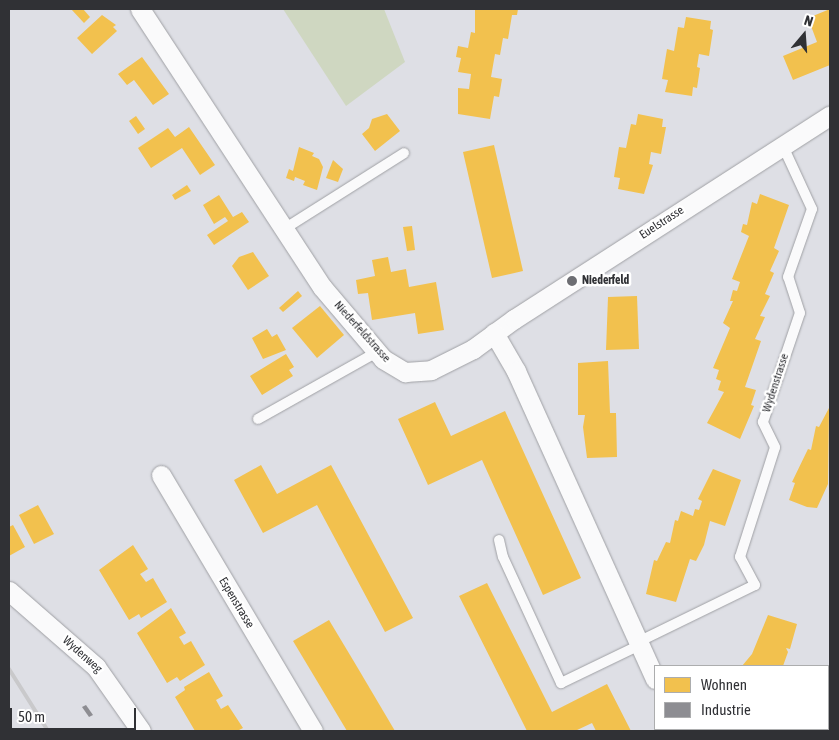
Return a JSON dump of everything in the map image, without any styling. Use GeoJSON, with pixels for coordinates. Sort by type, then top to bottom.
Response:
{"type":"FeatureCollection","features":[{"type":"Feature","properties":{"kind":"street","name":"Niederfeldstrasse"},"geometry":{"type":"LineString","coordinates":[[140,9],[322,287],[377,352],[397,369],[423,372],[453,360],[494,333]]}},
{"type":"Feature","properties":{"kind":"street","name":"Euelstrasse"},"geometry":{"type":"LineString","coordinates":[[494,333],[830,114]]}},
{"type":"Feature","properties":{"kind":"street"},"geometry":{"type":"LineString","coordinates":[[494,333],[516,371],[654,677]]}},
{"type":"Feature","properties":{"kind":"street","name":"Espenstrasse"},"geometry":{"type":"LineString","coordinates":[[161,475],[313,731]]}},
{"type":"Feature","properties":{"kind":"street","name":"Wydenweg"},"geometry":{"type":"LineString","coordinates":[[9,591],[96,666],[142,731]]}},
{"type":"Feature","properties":{"kind":"lane","name":"Wydenstrasse"},"geometry":{"type":"LineString","coordinates":[[639,643],[755,585],[740,557],[775,447],[763,422],[800,313],[788,277],[812,209],[782,144]]}},
{"type":"Feature","properties":{"kind":"lane"},"geometry":{"type":"LineString","coordinates":[[284,229],[404,153]]}},
{"type":"Feature","properties":{"kind":"lane"},"geometry":{"type":"LineString","coordinates":[[258,419],[377,352]]}},
{"type":"Feature","properties":{"kind":"lane"},"geometry":{"type":"LineString","coordinates":[[499,540],[506,566],[561,683],[639,643]]}},
{"type":"Feature","properties":{"kind":"green space"},"geometry":{"type":"Polygon","coordinates":[[[283,9],[384,9],[405,62],[346,106],[283,9]]]}},
{"type":"Feature","properties":{"kind":"building: Wohnen"},"geometry":{"type":"Polygon","coordinates":[[[71,9],[83,9],[90,17],[84,23],[71,9]]]}},
{"type":"Feature","properties":{"kind":"building: Wohnen"},"geometry":{"type":"Polygon","coordinates":[[[475,9],[518,9],[517,15],[512,15],[508,39],[503,38],[500,55],[495,54],[491,77],[502,79],[499,97],[494,96],[490,119],[458,114],[458,88],[469,89],[471,74],[458,72],[461,58],[456,57],[458,46],[468,48],[471,32],[475,33],[475,9]]]}},
{"type":"Feature","properties":{"kind":"building: Wohnen"},"geometry":{"type":"Polygon","coordinates":[[[830,9],[830,65],[793,80],[783,56],[817,42],[808,18],[830,9]]]}},
{"type":"Feature","properties":{"kind":"building: Wohnen"},"geometry":{"type":"Polygon","coordinates":[[[102,15],[116,25],[113,27],[117,31],[92,54],[77,38],[102,15]]]}},
{"type":"Feature","properties":{"kind":"building: Wohnen"},"geometry":{"type":"Polygon","coordinates":[[[686,17],[711,21],[710,29],[713,30],[709,56],[699,54],[697,67],[700,68],[697,88],[693,87],[692,96],[665,92],[668,80],[662,79],[667,49],[674,51],[678,27],[684,28],[686,17]]]}},
{"type":"Feature","properties":{"kind":"building: Wohnen"},"geometry":{"type":"Polygon","coordinates":[[[142,57],[169,94],[153,105],[134,80],[127,85],[118,74],[142,57]]]}},
{"type":"Feature","properties":{"kind":"building: Wohnen"},"geometry":{"type":"Polygon","coordinates":[[[387,114],[400,131],[375,151],[362,134],[369,128],[372,119],[387,114]]]}},
{"type":"Feature","properties":{"kind":"building: Wohnen"},"geometry":{"type":"Polygon","coordinates":[[[638,114],[663,119],[662,127],[666,127],[661,154],[651,152],[649,164],[653,165],[644,194],[618,189],[620,178],[614,177],[619,147],[626,148],[631,124],[636,125],[638,114]]]}},
{"type":"Feature","properties":{"kind":"building: Wohnen"},"geometry":{"type":"Polygon","coordinates":[[[136,116],[145,129],[138,134],[129,121],[136,116]]]}},
{"type":"Feature","properties":{"kind":"building: Wohnen"},"geometry":{"type":"Polygon","coordinates":[[[189,127],[215,165],[200,175],[182,148],[151,168],[138,148],[168,128],[175,137],[189,127]]]}},
{"type":"Feature","properties":{"kind":"building: Wohnen"},"geometry":{"type":"Polygon","coordinates":[[[494,145],[523,271],[492,278],[463,152],[494,145]]]}},
{"type":"Feature","properties":{"kind":"building: Wohnen"},"geometry":{"type":"Polygon","coordinates":[[[299,147],[314,153],[312,156],[319,159],[323,167],[317,190],[303,185],[305,181],[295,177],[294,181],[286,178],[289,169],[293,171],[299,147]]]}},
{"type":"Feature","properties":{"kind":"building: Wohnen"},"geometry":{"type":"Polygon","coordinates":[[[333,160],[343,169],[338,182],[326,178],[333,160]]]}},
{"type":"Feature","properties":{"kind":"building: Wohnen"},"geometry":{"type":"Polygon","coordinates":[[[187,185],[191,191],[175,200],[172,195],[187,185]]]}},
{"type":"Feature","properties":{"kind":"building: Wohnen"},"geometry":{"type":"Polygon","coordinates":[[[760,194],[789,205],[774,248],[779,251],[770,271],[774,273],[765,294],[770,296],[760,316],[765,317],[755,339],[761,341],[745,387],[756,390],[751,405],[754,406],[740,439],[707,423],[724,392],[718,390],[721,381],[716,379],[719,370],[713,368],[730,328],[723,323],[733,301],[730,301],[733,290],[737,291],[740,282],[732,279],[749,236],[741,232],[743,224],[747,225],[752,202],[757,204],[760,194]]]}},
{"type":"Feature","properties":{"kind":"building: Wohnen"},"geometry":{"type":"Polygon","coordinates":[[[219,195],[233,217],[242,212],[249,222],[214,245],[207,235],[228,221],[225,217],[214,224],[203,205],[219,195]]]}},
{"type":"Feature","properties":{"kind":"building: Wohnen"},"geometry":{"type":"Polygon","coordinates":[[[412,226],[415,250],[407,251],[403,227],[412,226]]]}},
{"type":"Feature","properties":{"kind":"building: Wohnen"},"geometry":{"type":"Polygon","coordinates":[[[253,252],[269,276],[248,290],[232,266],[239,257],[253,252]]]}},
{"type":"Feature","properties":{"kind":"building: Wohnen"},"geometry":{"type":"Polygon","coordinates":[[[388,257],[391,272],[406,269],[409,287],[436,282],[444,330],[418,334],[415,313],[372,320],[368,293],[358,294],[356,280],[375,276],[372,260],[388,257]]]}},
{"type":"Feature","properties":{"kind":"building: Wohnen"},"geometry":{"type":"Polygon","coordinates":[[[298,291],[302,296],[283,312],[279,308],[298,291]]]}},
{"type":"Feature","properties":{"kind":"building: Wohnen"},"geometry":{"type":"Polygon","coordinates":[[[637,296],[639,349],[606,350],[608,297],[637,296]]]}},
{"type":"Feature","properties":{"kind":"building: Wohnen"},"geometry":{"type":"Polygon","coordinates":[[[320,306],[344,335],[317,358],[292,328],[320,306]]]}},
{"type":"Feature","properties":{"kind":"building: Wohnen"},"geometry":{"type":"Polygon","coordinates":[[[267,329],[272,337],[277,334],[286,350],[263,359],[252,338],[267,329]]]}},
{"type":"Feature","properties":{"kind":"building: Wohnen"},"geometry":{"type":"Polygon","coordinates":[[[286,354],[294,367],[289,370],[293,376],[262,395],[250,376],[286,354]]]}},
{"type":"Feature","properties":{"kind":"building: Wohnen"},"geometry":{"type":"Polygon","coordinates":[[[608,361],[610,413],[616,413],[617,457],[587,458],[583,427],[585,415],[578,415],[578,363],[608,361]]]}},
{"type":"Feature","properties":{"kind":"building: Wohnen"},"geometry":{"type":"Polygon","coordinates":[[[435,402],[451,436],[505,411],[581,578],[543,595],[482,460],[428,485],[398,419],[435,402]]]}},
{"type":"Feature","properties":{"kind":"building: Wohnen"},"geometry":{"type":"Polygon","coordinates":[[[829,408],[828,484],[817,508],[807,507],[789,500],[795,483],[792,482],[808,449],[811,450],[816,426],[819,427],[829,408]]]}},
{"type":"Feature","properties":{"kind":"building: Wohnen"},"geometry":{"type":"Polygon","coordinates":[[[261,465],[277,494],[331,465],[413,618],[385,632],[317,505],[263,533],[234,480],[261,465]]]}},
{"type":"Feature","properties":{"kind":"building: Wohnen"},"geometry":{"type":"Polygon","coordinates":[[[713,469],[741,480],[725,526],[710,521],[704,545],[696,561],[690,559],[676,602],[646,594],[654,560],[657,561],[666,542],[670,543],[675,520],[678,521],[681,511],[693,516],[695,509],[699,510],[702,501],[698,499],[713,469]]]}},
{"type":"Feature","properties":{"kind":"building: Wohnen"},"geometry":{"type":"Polygon","coordinates":[[[38,505],[54,534],[34,544],[19,515],[38,505]]]}},
{"type":"Feature","properties":{"kind":"building: Wohnen"},"geometry":{"type":"Polygon","coordinates":[[[13,525],[25,547],[9,556],[9,527],[13,525]]]}},
{"type":"Feature","properties":{"kind":"building: Wohnen"},"geometry":{"type":"Polygon","coordinates":[[[133,545],[148,569],[140,574],[146,582],[153,578],[167,602],[141,618],[139,614],[129,620],[99,570],[133,545]]]}},
{"type":"Feature","properties":{"kind":"building: Wohnen"},"geometry":{"type":"Polygon","coordinates":[[[487,583],[552,712],[607,684],[631,731],[596,731],[592,723],[575,731],[527,731],[459,596],[487,583]]]}},
{"type":"Feature","properties":{"kind":"building: Wohnen"},"geometry":{"type":"Polygon","coordinates":[[[171,608],[186,633],[179,637],[184,645],[191,641],[205,665],[180,681],[177,677],[167,683],[137,633],[171,608]]]}},
{"type":"Feature","properties":{"kind":"building: Wohnen"},"geometry":{"type":"Polygon","coordinates":[[[768,615],[797,624],[790,649],[786,648],[788,652],[783,665],[743,665],[752,654],[768,615]]]}},
{"type":"Feature","properties":{"kind":"building: Wohnen"},"geometry":{"type":"Polygon","coordinates":[[[329,620],[395,731],[347,731],[293,641],[329,620]]]}},
{"type":"Feature","properties":{"kind":"building: Wohnen"},"geometry":{"type":"Polygon","coordinates":[[[209,672],[223,696],[216,700],[221,709],[228,705],[243,728],[237,731],[195,731],[175,697],[185,690],[184,687],[209,672]]]}},
{"type":"Feature","properties":{"kind":"building: Wohnen"},"geometry":{"type":"Polygon","coordinates":[[[748,730],[750,731],[714,731],[748,730]]]}},
{"type":"Feature","properties":{"kind":"building: Industrie"},"geometry":{"type":"Polygon","coordinates":[[[86,705],[93,715],[89,717],[82,707],[86,705]]]}},
{"type":"Feature","properties":{"kind":"railway"},"geometry":{"type":"LineString","coordinates":[[9,669],[48,731]]}},
{"type":"Feature","properties":{"kind":"railway"},"geometry":{"type":"LineString","coordinates":[[9,726],[12,731]]}},
{"type":"Feature","properties":{"kind":"place","name":"Niederfeld"},"geometry":{"type":"Point","coordinates":[572,281]}}]}
